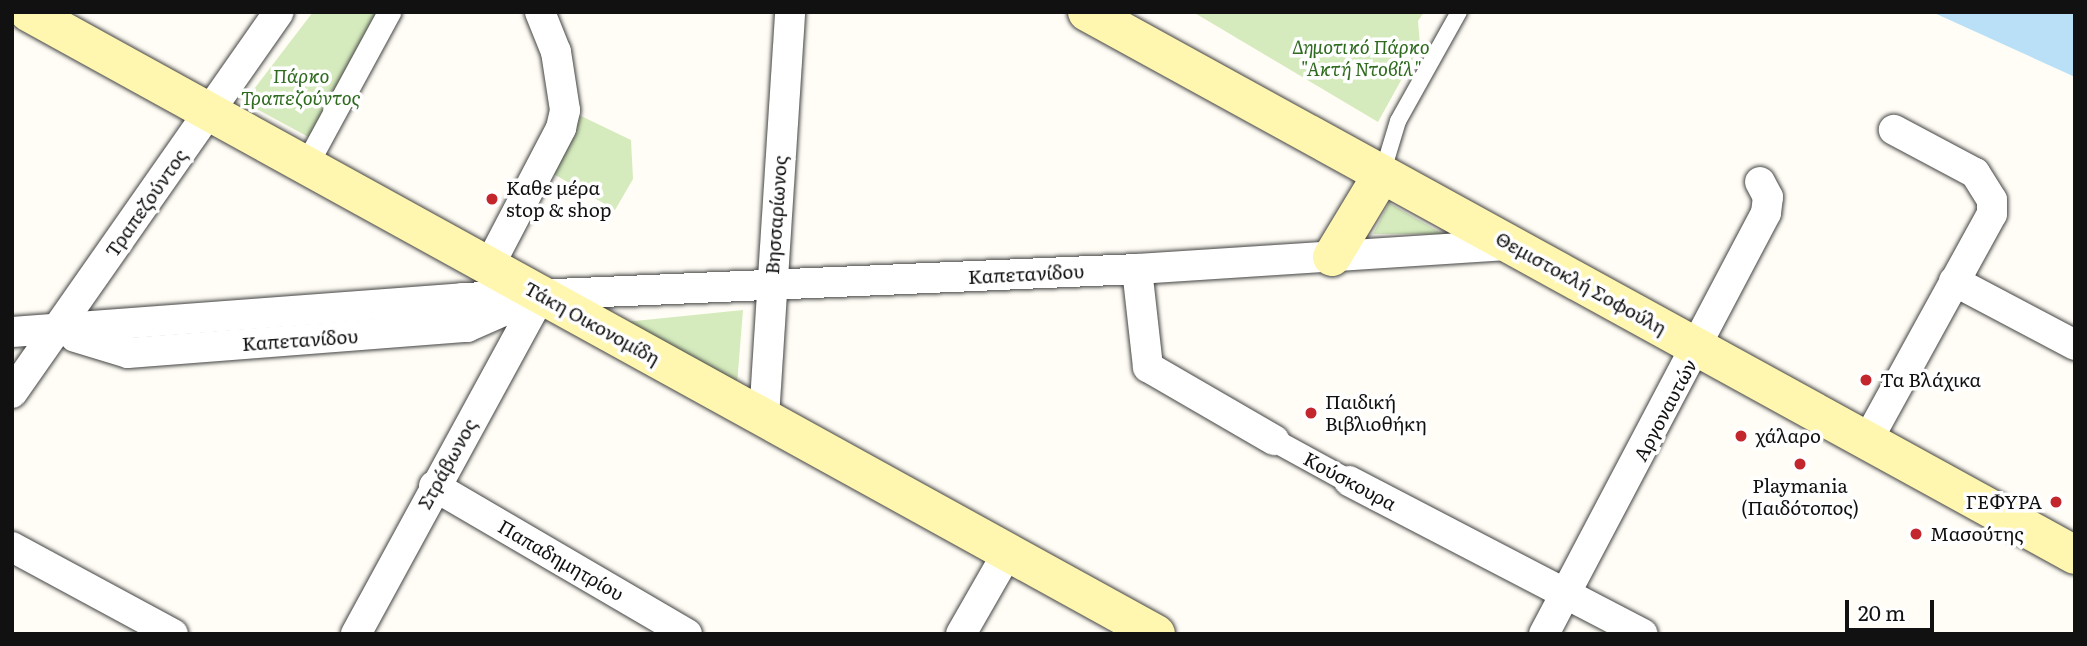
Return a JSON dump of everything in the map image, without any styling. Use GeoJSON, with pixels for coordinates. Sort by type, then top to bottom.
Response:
{"type":"FeatureCollection","features":[{"type":"Feature","properties":{"kind":"main road","name":"Τάκη Οικονομίδη"},"geometry":{"type":"LineString","coordinates":[[28,12],[1156,634]]}},
{"type":"Feature","properties":{"kind":"main road","name":"Θεμιστοκλή Σοφούλη"},"geometry":{"type":"LineString","coordinates":[[1087,12],[1699,347],[1866,443],[2075,555]]}},
{"type":"Feature","properties":{"kind":"main road"},"geometry":{"type":"LineString","coordinates":[[1332,257],[1382,174]]}},
{"type":"Feature","properties":{"kind":"street","name":"Τραπεζούντος"},"geometry":{"type":"LineString","coordinates":[[12,393],[279,12]]}},
{"type":"Feature","properties":{"kind":"street"},"geometry":{"type":"LineString","coordinates":[[306,165],[389,12]]}},
{"type":"Feature","properties":{"kind":"street"},"geometry":{"type":"LineString","coordinates":[[489,266],[561,128],[565,110],[556,52],[540,12]]}},
{"type":"Feature","properties":{"kind":"street","name":"Βησσαρίωνος"},"geometry":{"type":"LineString","coordinates":[[764,417],[790,12]]}},
{"type":"Feature","properties":{"kind":"street"},"geometry":{"type":"LineString","coordinates":[[1866,443],[1992,214],[1992,200],[1975,173],[1894,130]]}},
{"type":"Feature","properties":{"kind":"street","name":"Αργοναυτών"},"geometry":{"type":"LineString","coordinates":[[1544,634],[1699,347],[1768,208],[1760,182]]}},
{"type":"Feature","properties":{"kind":"street","name":"Καπετανίδου"},"geometry":{"type":"LineString","coordinates":[[12,332],[541,295],[1137,269],[1511,245]]}},
{"type":"Feature","properties":{"kind":"street","name":"Κούσκουρα"},"geometry":{"type":"LineString","coordinates":[[1137,269],[1148,366],[1349,481],[1643,634]]}},
{"type":"Feature","properties":{"kind":"street"},"geometry":{"type":"LineString","coordinates":[[1954,281],[2075,345]]}},
{"type":"Feature","properties":{"kind":"street","name":"Στράβωνος"},"geometry":{"type":"LineString","coordinates":[[356,634],[434,486],[541,295]]}},
{"type":"Feature","properties":{"kind":"street","name":"Παπαδημητρίου"},"geometry":{"type":"LineString","coordinates":[[434,486],[687,634]]}},
{"type":"Feature","properties":{"kind":"street"},"geometry":{"type":"LineString","coordinates":[[12,547],[173,634]]}},
{"type":"Feature","properties":{"kind":"street"},"geometry":{"type":"LineString","coordinates":[[961,634],[1009,552]]}},
{"type":"Feature","properties":{"kind":"lane"},"geometry":{"type":"LineString","coordinates":[[1382,174],[1398,121],[1459,12]]}},
{"type":"Feature","properties":{"kind":"green space","name":"Πάρκο Τραπεζούντος"},"geometry":{"type":"Polygon","coordinates":[[[313,12],[379,12],[314,140],[244,102],[313,12]]]}},
{"type":"Feature","properties":{"kind":"green space","name":"Δημοτικό Πάρκο \"Ακτή Ντοβίλ\""},"geometry":{"type":"Polygon","coordinates":[[[1193,12],[1424,12],[1418,21],[1420,46],[1378,122],[1193,12]]]}},
{"type":"Feature","properties":{"kind":"green space"},"geometry":{"type":"Polygon","coordinates":[[[581,116],[631,140],[633,179],[615,210],[547,170],[581,116]]]}},
{"type":"Feature","properties":{"kind":"green space"},"geometry":{"type":"Polygon","coordinates":[[[1389,203],[1443,234],[1373,234],[1389,203]]]}},
{"type":"Feature","properties":{"kind":"green space"},"geometry":{"type":"Polygon","coordinates":[[[743,310],[737,384],[625,322],[743,310]]]}},
{"type":"Feature","properties":{"kind":"water"},"geometry":{"type":"Polygon","coordinates":[[[1932,12],[2075,12],[2075,77],[1932,12]]]}},
{"type":"Feature","properties":{"kind":"place","name":"Καθε μέρα stop & shop"},"geometry":{"type":"Point","coordinates":[492,199]}},
{"type":"Feature","properties":{"kind":"place","name":"Τα Βλάχικα"},"geometry":{"type":"Point","coordinates":[1866,380]}},
{"type":"Feature","properties":{"kind":"place","name":"Παιδική Βιβλιοθήκη"},"geometry":{"type":"Point","coordinates":[1311,413]}},
{"type":"Feature","properties":{"kind":"place","name":"χάλαρο"},"geometry":{"type":"Point","coordinates":[1741,436]}},
{"type":"Feature","properties":{"kind":"place","name":"Playmania (Παιδότοπος)"},"geometry":{"type":"Point","coordinates":[1800,464]}},
{"type":"Feature","properties":{"kind":"place","name":"ΓΕΦΥΡΑ"},"geometry":{"type":"Point","coordinates":[2056,502]}},
{"type":"Feature","properties":{"kind":"place","name":"Μασούτης"},"geometry":{"type":"Point","coordinates":[1916,534]}}]}
